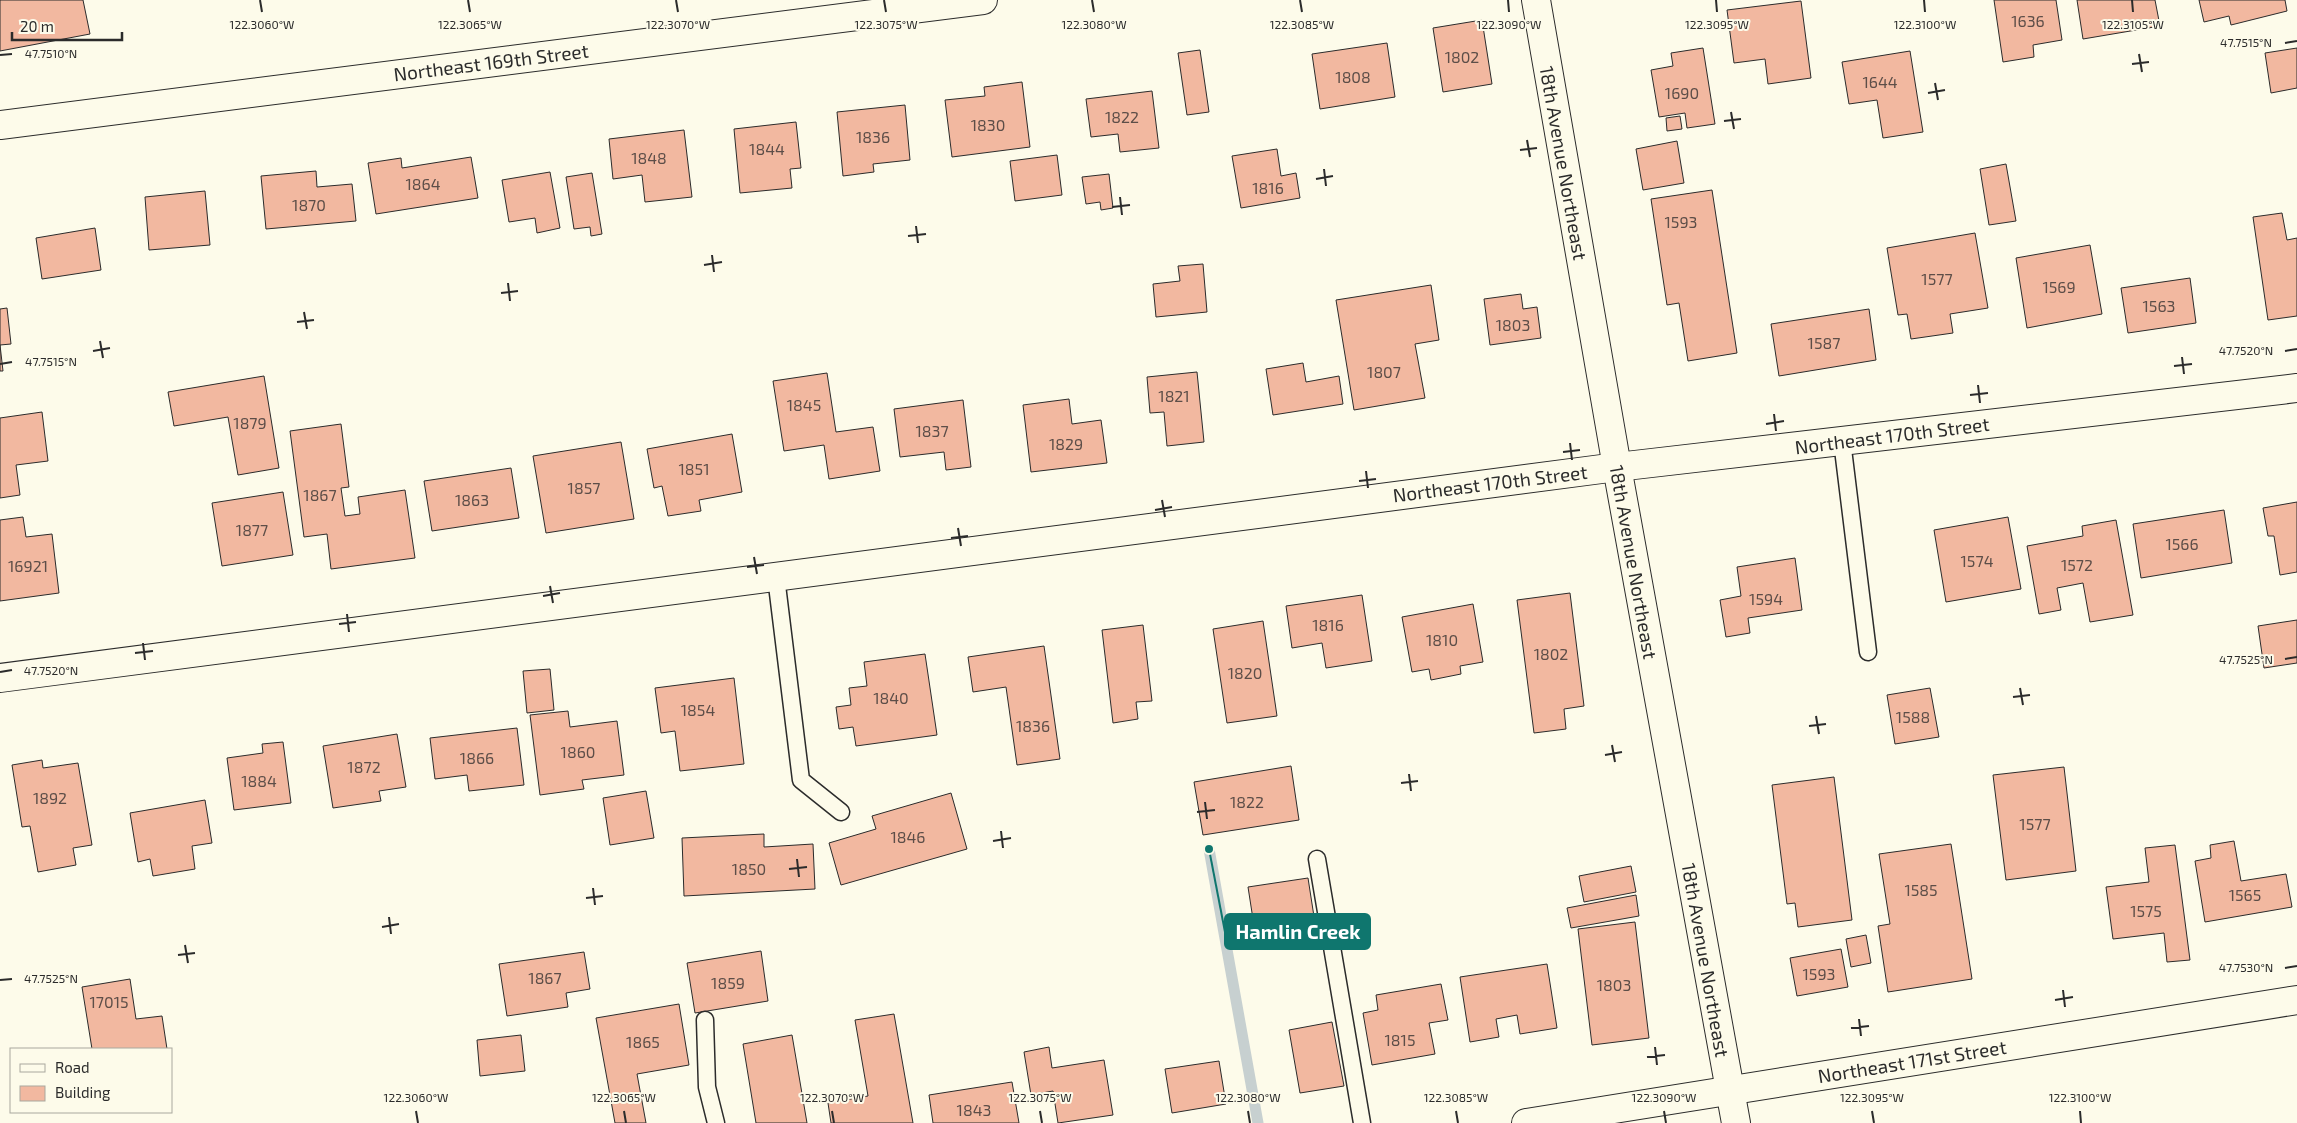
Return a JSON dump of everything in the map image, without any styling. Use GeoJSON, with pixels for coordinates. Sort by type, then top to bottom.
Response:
{"type":"FeatureCollection","features":[{"type":"Feature","properties":{"kind":"street","name":"Northeast 169th Street"},"geometry":{"type":"LineString","coordinates":[[0,125],[983,0]]}},
{"type":"Feature","properties":{"kind":"street","name":"18th Avenue Northeast"},"geometry":{"type":"LineString","coordinates":[[1536,0],[1617,467],[1736,1123]]}},
{"type":"Feature","properties":{"kind":"street","name":"Northeast 170th Street"},"geometry":{"type":"LineString","coordinates":[[0,678],[1617,467],[2297,388]]}},
{"type":"Feature","properties":{"kind":"street","name":"Northeast 171st Street"},"geometry":{"type":"LineString","coordinates":[[1526,1123],[2297,1000]]}},
{"type":"Feature","properties":{"kind":"lane"},"geometry":{"type":"LineString","coordinates":[[1842,441],[1868,652]]}},
{"type":"Feature","properties":{"kind":"lane"},"geometry":{"type":"LineString","coordinates":[[776,576],[802,780],[841,812]]}},
{"type":"Feature","properties":{"kind":"lane"},"geometry":{"type":"LineString","coordinates":[[1317,859],[1362,1123]]}},
{"type":"Feature","properties":{"kind":"lane"},"geometry":{"type":"LineString","coordinates":[[705,1020],[707,1087],[716,1123]]}},
{"type":"Feature","properties":{"kind":"building"},"geometry":{"type":"Polygon","coordinates":[[[0,0],[83,0],[90,34],[0,51],[0,0]]]}},
{"type":"Feature","properties":{"kind":"building"},"geometry":{"type":"Polygon","coordinates":[[[1994,0],[2056,0],[2062,40],[2033,45],[2034,57],[2003,62],[1994,0]]]}},
{"type":"Feature","properties":{"kind":"building"},"geometry":{"type":"Polygon","coordinates":[[[2077,0],[2155,0],[2160,26],[2083,39],[2077,0]]]}},
{"type":"Feature","properties":{"kind":"building"},"geometry":{"type":"Polygon","coordinates":[[[2199,0],[2285,0],[2287,11],[2231,25],[2229,16],[2204,22],[2199,0]]]}},
{"type":"Feature","properties":{"kind":"building"},"geometry":{"type":"Polygon","coordinates":[[[1801,1],[1811,78],[1768,84],[1765,59],[1734,63],[1727,10],[1801,1]]]}},
{"type":"Feature","properties":{"kind":"building"},"geometry":{"type":"Polygon","coordinates":[[[1482,20],[1492,84],[1443,92],[1433,28],[1482,20]]]}},
{"type":"Feature","properties":{"kind":"building"},"geometry":{"type":"Polygon","coordinates":[[[1387,43],[1395,97],[1320,109],[1312,54],[1387,43]]]}},
{"type":"Feature","properties":{"kind":"building"},"geometry":{"type":"Polygon","coordinates":[[[1703,48],[1715,124],[1687,128],[1685,113],[1659,117],[1651,70],[1673,66],[1671,53],[1703,48]]]}},
{"type":"Feature","properties":{"kind":"building"},"geometry":{"type":"Polygon","coordinates":[[[2297,48],[2297,88],[2271,93],[2265,53],[2297,48]]]}},
{"type":"Feature","properties":{"kind":"building"},"geometry":{"type":"Polygon","coordinates":[[[1200,50],[1209,112],[1187,115],[1178,53],[1200,50]]]}},
{"type":"Feature","properties":{"kind":"building"},"geometry":{"type":"Polygon","coordinates":[[[1910,51],[1923,132],[1883,138],[1877,100],[1849,104],[1842,62],[1910,51]]]}},
{"type":"Feature","properties":{"kind":"building"},"geometry":{"type":"Polygon","coordinates":[[[1022,82],[1030,147],[952,157],[945,100],[985,96],[984,87],[1022,82]]]}},
{"type":"Feature","properties":{"kind":"building"},"geometry":{"type":"Polygon","coordinates":[[[1152,91],[1159,148],[1120,152],[1118,134],[1091,137],[1086,99],[1152,91]]]}},
{"type":"Feature","properties":{"kind":"building"},"geometry":{"type":"Polygon","coordinates":[[[905,105],[910,160],[873,164],[874,172],[843,176],[837,112],[905,105]]]}},
{"type":"Feature","properties":{"kind":"building"},"geometry":{"type":"Polygon","coordinates":[[[1680,116],[1682,129],[1667,131],[1666,118],[1680,116]]]}},
{"type":"Feature","properties":{"kind":"building"},"geometry":{"type":"Polygon","coordinates":[[[796,122],[801,168],[790,169],[792,188],[740,193],[734,129],[796,122]]]}},
{"type":"Feature","properties":{"kind":"building"},"geometry":{"type":"Polygon","coordinates":[[[684,130],[692,197],[645,202],[642,175],[613,179],[609,139],[684,130]]]}},
{"type":"Feature","properties":{"kind":"building"},"geometry":{"type":"Polygon","coordinates":[[[1677,141],[1684,183],[1643,190],[1636,149],[1677,141]]]}},
{"type":"Feature","properties":{"kind":"building"},"geometry":{"type":"Polygon","coordinates":[[[1277,149],[1281,176],[1296,173],[1300,198],[1241,208],[1232,156],[1277,149]]]}},
{"type":"Feature","properties":{"kind":"building"},"geometry":{"type":"Polygon","coordinates":[[[1057,155],[1062,195],[1015,201],[1010,161],[1057,155]]]}},
{"type":"Feature","properties":{"kind":"building"},"geometry":{"type":"Polygon","coordinates":[[[471,157],[478,198],[376,214],[368,163],[401,158],[402,168],[471,157]]]}},
{"type":"Feature","properties":{"kind":"building"},"geometry":{"type":"Polygon","coordinates":[[[2006,164],[2016,221],[1989,225],[1980,169],[2006,164]]]}},
{"type":"Feature","properties":{"kind":"building"},"geometry":{"type":"Polygon","coordinates":[[[316,171],[317,187],[352,184],[356,221],[266,229],[261,176],[316,171]]]}},
{"type":"Feature","properties":{"kind":"building"},"geometry":{"type":"Polygon","coordinates":[[[550,172],[560,228],[537,233],[535,218],[509,222],[502,180],[550,172]]]}},
{"type":"Feature","properties":{"kind":"building"},"geometry":{"type":"Polygon","coordinates":[[[592,173],[602,234],[591,236],[590,227],[574,229],[566,177],[592,173]]]}},
{"type":"Feature","properties":{"kind":"building"},"geometry":{"type":"Polygon","coordinates":[[[1109,174],[1113,208],[1101,210],[1100,202],[1086,204],[1082,177],[1109,174]]]}},
{"type":"Feature","properties":{"kind":"building"},"geometry":{"type":"Polygon","coordinates":[[[1712,190],[1737,353],[1688,361],[1679,303],[1667,305],[1651,199],[1712,190]]]}},
{"type":"Feature","properties":{"kind":"building"},"geometry":{"type":"Polygon","coordinates":[[[205,191],[210,245],[149,250],[145,197],[205,191]]]}},
{"type":"Feature","properties":{"kind":"building"},"geometry":{"type":"Polygon","coordinates":[[[2282,213],[2287,240],[2297,238],[2297,316],[2268,320],[2253,217],[2282,213]]]}},
{"type":"Feature","properties":{"kind":"building"},"geometry":{"type":"Polygon","coordinates":[[[95,228],[101,270],[42,279],[36,238],[95,228]]]}},
{"type":"Feature","properties":{"kind":"building"},"geometry":{"type":"Polygon","coordinates":[[[1975,233],[1988,308],[1950,314],[1953,333],[1911,339],[1907,314],[1898,315],[1887,248],[1975,233]]]}},
{"type":"Feature","properties":{"kind":"building"},"geometry":{"type":"Polygon","coordinates":[[[2090,245],[2102,314],[2027,328],[2016,258],[2090,245]]]}},
{"type":"Feature","properties":{"kind":"building"},"geometry":{"type":"Polygon","coordinates":[[[1203,264],[1207,312],[1156,317],[1153,284],[1180,281],[1178,266],[1203,264]]]}},
{"type":"Feature","properties":{"kind":"building"},"geometry":{"type":"Polygon","coordinates":[[[2190,278],[2196,323],[2128,333],[2121,288],[2190,278]]]}},
{"type":"Feature","properties":{"kind":"building"},"geometry":{"type":"Polygon","coordinates":[[[1431,285],[1439,340],[1415,344],[1425,398],[1354,410],[1336,300],[1431,285]]]}},
{"type":"Feature","properties":{"kind":"building"},"geometry":{"type":"Polygon","coordinates":[[[1521,294],[1523,309],[1537,307],[1541,338],[1490,345],[1484,299],[1521,294]]]}},
{"type":"Feature","properties":{"kind":"building"},"geometry":{"type":"Polygon","coordinates":[[[7,308],[11,344],[0,345],[0,309],[7,308]]]}},
{"type":"Feature","properties":{"kind":"building"},"geometry":{"type":"Polygon","coordinates":[[[1869,309],[1876,360],[1779,376],[1771,324],[1869,309]]]}},
{"type":"Feature","properties":{"kind":"building"},"geometry":{"type":"Polygon","coordinates":[[[0,345],[3,371],[0,371],[0,345]]]}},
{"type":"Feature","properties":{"kind":"building"},"geometry":{"type":"Polygon","coordinates":[[[1303,363],[1306,382],[1339,376],[1343,404],[1273,415],[1266,369],[1303,363]]]}},
{"type":"Feature","properties":{"kind":"building"},"geometry":{"type":"Polygon","coordinates":[[[1197,372],[1204,442],[1167,446],[1164,412],[1150,413],[1147,377],[1197,372]]]}},
{"type":"Feature","properties":{"kind":"building"},"geometry":{"type":"Polygon","coordinates":[[[827,373],[836,432],[873,427],[880,471],[829,479],[824,445],[784,451],[773,381],[827,373]]]}},
{"type":"Feature","properties":{"kind":"building"},"geometry":{"type":"Polygon","coordinates":[[[264,376],[279,468],[238,475],[228,417],[174,426],[168,392],[264,376]]]}},
{"type":"Feature","properties":{"kind":"building"},"geometry":{"type":"Polygon","coordinates":[[[1069,399],[1072,424],[1101,420],[1107,463],[1031,472],[1023,405],[1069,399]]]}},
{"type":"Feature","properties":{"kind":"building"},"geometry":{"type":"Polygon","coordinates":[[[963,400],[971,467],[946,470],[944,452],[900,457],[894,409],[963,400]]]}},
{"type":"Feature","properties":{"kind":"building"},"geometry":{"type":"Polygon","coordinates":[[[42,412],[48,461],[16,465],[20,495],[0,498],[0,418],[42,412]]]}},
{"type":"Feature","properties":{"kind":"building"},"geometry":{"type":"Polygon","coordinates":[[[341,424],[349,487],[341,488],[345,516],[360,514],[358,497],[405,490],[415,558],[331,569],[327,534],[304,537],[290,431],[341,424]]]}},
{"type":"Feature","properties":{"kind":"building"},"geometry":{"type":"Polygon","coordinates":[[[732,434],[742,492],[699,500],[701,511],[668,516],[662,486],[654,488],[647,449],[732,434]]]}},
{"type":"Feature","properties":{"kind":"building"},"geometry":{"type":"Polygon","coordinates":[[[621,442],[634,519],[546,533],[533,456],[621,442]]]}},
{"type":"Feature","properties":{"kind":"building"},"geometry":{"type":"Polygon","coordinates":[[[511,468],[519,518],[432,531],[424,481],[511,468]]]}},
{"type":"Feature","properties":{"kind":"building"},"geometry":{"type":"Polygon","coordinates":[[[283,492],[293,555],[222,566],[212,503],[283,492]]]}},
{"type":"Feature","properties":{"kind":"building"},"geometry":{"type":"Polygon","coordinates":[[[2297,502],[2297,572],[2280,575],[2274,536],[2268,536],[2263,508],[2297,502]]]}},
{"type":"Feature","properties":{"kind":"building"},"geometry":{"type":"Polygon","coordinates":[[[2224,510],[2232,563],[2141,578],[2133,524],[2224,510]]]}},
{"type":"Feature","properties":{"kind":"building"},"geometry":{"type":"Polygon","coordinates":[[[23,517],[26,537],[52,534],[59,593],[0,601],[0,520],[23,517]]]}},
{"type":"Feature","properties":{"kind":"building"},"geometry":{"type":"Polygon","coordinates":[[[2008,517],[2021,589],[1946,602],[1934,530],[2008,517]]]}},
{"type":"Feature","properties":{"kind":"building"},"geometry":{"type":"Polygon","coordinates":[[[2116,520],[2133,615],[2090,622],[2083,583],[2057,588],[2061,610],[2039,614],[2027,546],[2083,536],[2082,526],[2116,520]]]}},
{"type":"Feature","properties":{"kind":"building"},"geometry":{"type":"Polygon","coordinates":[[[1795,558],[1802,610],[1748,618],[1750,633],[1726,637],[1720,600],[1741,596],[1737,567],[1795,558]]]}},
{"type":"Feature","properties":{"kind":"building"},"geometry":{"type":"Polygon","coordinates":[[[1570,593],[1584,706],[1564,709],[1566,729],[1534,733],[1517,600],[1570,593]]]}},
{"type":"Feature","properties":{"kind":"building"},"geometry":{"type":"Polygon","coordinates":[[[1362,595],[1372,661],[1326,668],[1322,643],[1292,648],[1286,606],[1362,595]]]}},
{"type":"Feature","properties":{"kind":"building"},"geometry":{"type":"Polygon","coordinates":[[[1473,604],[1483,662],[1460,666],[1461,674],[1431,680],[1429,669],[1412,672],[1402,617],[1473,604]]]}},
{"type":"Feature","properties":{"kind":"building"},"geometry":{"type":"Polygon","coordinates":[[[2297,620],[2297,663],[2264,668],[2258,626],[2297,620]]]}},
{"type":"Feature","properties":{"kind":"building"},"geometry":{"type":"Polygon","coordinates":[[[1263,621],[1277,716],[1227,723],[1213,629],[1263,621]]]}},
{"type":"Feature","properties":{"kind":"building"},"geometry":{"type":"Polygon","coordinates":[[[1143,625],[1152,701],[1136,702],[1138,719],[1113,723],[1102,630],[1143,625]]]}},
{"type":"Feature","properties":{"kind":"building"},"geometry":{"type":"Polygon","coordinates":[[[1044,646],[1060,759],[1017,765],[1006,687],[973,692],[968,657],[1044,646]]]}},
{"type":"Feature","properties":{"kind":"building"},"geometry":{"type":"Polygon","coordinates":[[[925,654],[937,735],[856,746],[853,727],[839,729],[836,707],[851,705],[849,688],[867,686],[864,662],[925,654]]]}},
{"type":"Feature","properties":{"kind":"building"},"geometry":{"type":"Polygon","coordinates":[[[550,669],[554,710],[527,713],[523,671],[550,669]]]}},
{"type":"Feature","properties":{"kind":"building"},"geometry":{"type":"Polygon","coordinates":[[[734,678],[744,764],[680,771],[675,731],[661,733],[655,688],[734,678]]]}},
{"type":"Feature","properties":{"kind":"building"},"geometry":{"type":"Polygon","coordinates":[[[1930,688],[1939,737],[1895,744],[1887,695],[1930,688]]]}},
{"type":"Feature","properties":{"kind":"building"},"geometry":{"type":"Polygon","coordinates":[[[568,711],[570,727],[617,721],[624,775],[582,780],[584,789],[540,795],[530,715],[568,711]]]}},
{"type":"Feature","properties":{"kind":"building"},"geometry":{"type":"Polygon","coordinates":[[[517,728],[524,785],[469,791],[467,775],[435,779],[430,738],[517,728]]]}},
{"type":"Feature","properties":{"kind":"building"},"geometry":{"type":"Polygon","coordinates":[[[397,734],[406,787],[379,791],[381,801],[333,808],[323,746],[397,734]]]}},
{"type":"Feature","properties":{"kind":"building"},"geometry":{"type":"Polygon","coordinates":[[[283,742],[291,803],[234,810],[227,758],[263,753],[262,744],[283,742]]]}},
{"type":"Feature","properties":{"kind":"building"},"geometry":{"type":"Polygon","coordinates":[[[42,760],[43,768],[78,763],[92,845],[73,848],[76,865],[38,872],[30,826],[22,827],[12,765],[42,760]]]}},
{"type":"Feature","properties":{"kind":"building"},"geometry":{"type":"Polygon","coordinates":[[[1291,766],[1299,820],[1203,835],[1194,782],[1291,766]]]}},
{"type":"Feature","properties":{"kind":"building"},"geometry":{"type":"Polygon","coordinates":[[[2064,767],[2076,871],[2006,880],[1993,775],[2064,767]]]}},
{"type":"Feature","properties":{"kind":"building"},"geometry":{"type":"Polygon","coordinates":[[[1834,777],[1852,920],[1798,927],[1795,903],[1787,904],[1772,785],[1834,777]]]}},
{"type":"Feature","properties":{"kind":"building"},"geometry":{"type":"Polygon","coordinates":[[[646,791],[654,838],[610,845],[603,798],[646,791]]]}},
{"type":"Feature","properties":{"kind":"building"},"geometry":{"type":"Polygon","coordinates":[[[951,793],[967,849],[841,885],[829,843],[876,829],[872,816],[951,793]]]}},
{"type":"Feature","properties":{"kind":"building"},"geometry":{"type":"Polygon","coordinates":[[[205,800],[212,843],[192,846],[195,869],[153,876],[150,859],[138,862],[130,813],[205,800]]]}},
{"type":"Feature","properties":{"kind":"building"},"geometry":{"type":"Polygon","coordinates":[[[764,834],[764,847],[813,844],[815,889],[684,896],[682,838],[764,834]]]}},
{"type":"Feature","properties":{"kind":"building"},"geometry":{"type":"Polygon","coordinates":[[[2234,841],[2241,881],[2286,874],[2292,907],[2205,922],[2195,861],[2211,858],[2210,845],[2234,841]]]}},
{"type":"Feature","properties":{"kind":"building"},"geometry":{"type":"Polygon","coordinates":[[[1951,844],[1972,979],[1888,992],[1878,926],[1890,924],[1879,854],[1951,844]]]}},
{"type":"Feature","properties":{"kind":"building"},"geometry":{"type":"Polygon","coordinates":[[[2175,845],[2190,960],[2167,962],[2164,933],[2113,939],[2106,887],[2149,882],[2145,848],[2175,845]]]}},
{"type":"Feature","properties":{"kind":"building"},"geometry":{"type":"Polygon","coordinates":[[[1631,866],[1636,892],[1584,902],[1579,876],[1631,866]]]}},
{"type":"Feature","properties":{"kind":"building"},"geometry":{"type":"Polygon","coordinates":[[[1308,878],[1315,923],[1255,932],[1248,887],[1308,878]]]}},
{"type":"Feature","properties":{"kind":"building"},"geometry":{"type":"Polygon","coordinates":[[[1636,895],[1639,916],[1571,928],[1567,908],[1636,895]]]}},
{"type":"Feature","properties":{"kind":"building"},"geometry":{"type":"Polygon","coordinates":[[[1635,922],[1649,1038],[1592,1045],[1578,929],[1635,922]]]}},
{"type":"Feature","properties":{"kind":"building"},"geometry":{"type":"Polygon","coordinates":[[[1866,935],[1871,963],[1851,967],[1846,939],[1866,935]]]}},
{"type":"Feature","properties":{"kind":"building"},"geometry":{"type":"Polygon","coordinates":[[[1841,949],[1848,987],[1797,996],[1790,958],[1841,949]]]}},
{"type":"Feature","properties":{"kind":"building"},"geometry":{"type":"Polygon","coordinates":[[[761,951],[768,1001],[695,1013],[687,963],[761,951]]]}},
{"type":"Feature","properties":{"kind":"building"},"geometry":{"type":"Polygon","coordinates":[[[584,952],[590,989],[566,993],[568,1007],[507,1016],[499,964],[584,952]]]}},
{"type":"Feature","properties":{"kind":"building"},"geometry":{"type":"Polygon","coordinates":[[[1547,964],[1557,1028],[1520,1034],[1517,1015],[1496,1019],[1499,1037],[1470,1042],[1460,977],[1547,964]]]}},
{"type":"Feature","properties":{"kind":"building"},"geometry":{"type":"Polygon","coordinates":[[[130,979],[136,1019],[162,1016],[167,1048],[92,1048],[82,987],[130,979]]]}},
{"type":"Feature","properties":{"kind":"building"},"geometry":{"type":"Polygon","coordinates":[[[1441,984],[1448,1020],[1429,1023],[1435,1054],[1372,1065],[1363,1013],[1378,1010],[1376,995],[1441,984]]]}},
{"type":"Feature","properties":{"kind":"building"},"geometry":{"type":"Polygon","coordinates":[[[679,1004],[689,1065],[637,1074],[646,1123],[615,1123],[596,1018],[679,1004]]]}},
{"type":"Feature","properties":{"kind":"building"},"geometry":{"type":"Polygon","coordinates":[[[894,1014],[913,1123],[831,1123],[828,1103],[868,1096],[855,1020],[894,1014]]]}},
{"type":"Feature","properties":{"kind":"building"},"geometry":{"type":"Polygon","coordinates":[[[1332,1022],[1344,1086],[1300,1093],[1289,1030],[1332,1022]]]}},
{"type":"Feature","properties":{"kind":"building"},"geometry":{"type":"Polygon","coordinates":[[[521,1035],[525,1071],[480,1076],[477,1040],[521,1035]]]}},
{"type":"Feature","properties":{"kind":"building"},"geometry":{"type":"Polygon","coordinates":[[[792,1035],[807,1123],[756,1123],[743,1044],[792,1035]]]}},
{"type":"Feature","properties":{"kind":"building"},"geometry":{"type":"Polygon","coordinates":[[[1049,1047],[1052,1068],[1104,1060],[1113,1115],[1058,1123],[1053,1091],[1031,1095],[1024,1052],[1049,1047]]]}},
{"type":"Feature","properties":{"kind":"building"},"geometry":{"type":"Polygon","coordinates":[[[1219,1061],[1226,1104],[1172,1113],[1165,1069],[1219,1061]]]}},
{"type":"Feature","properties":{"kind":"building"},"geometry":{"type":"Polygon","coordinates":[[[1012,1082],[1019,1123],[933,1123],[929,1095],[1012,1082]]]}},
{"type":"Feature","properties":{"kind":"waterway"},"geometry":{"type":"LineString","coordinates":[[1209,849],[1258,1123]]}},
{"type":"Feature","properties":{"kind":"place","name":"Hamlin Creek"},"geometry":{"type":"Point","coordinates":[1209,849]}}]}
